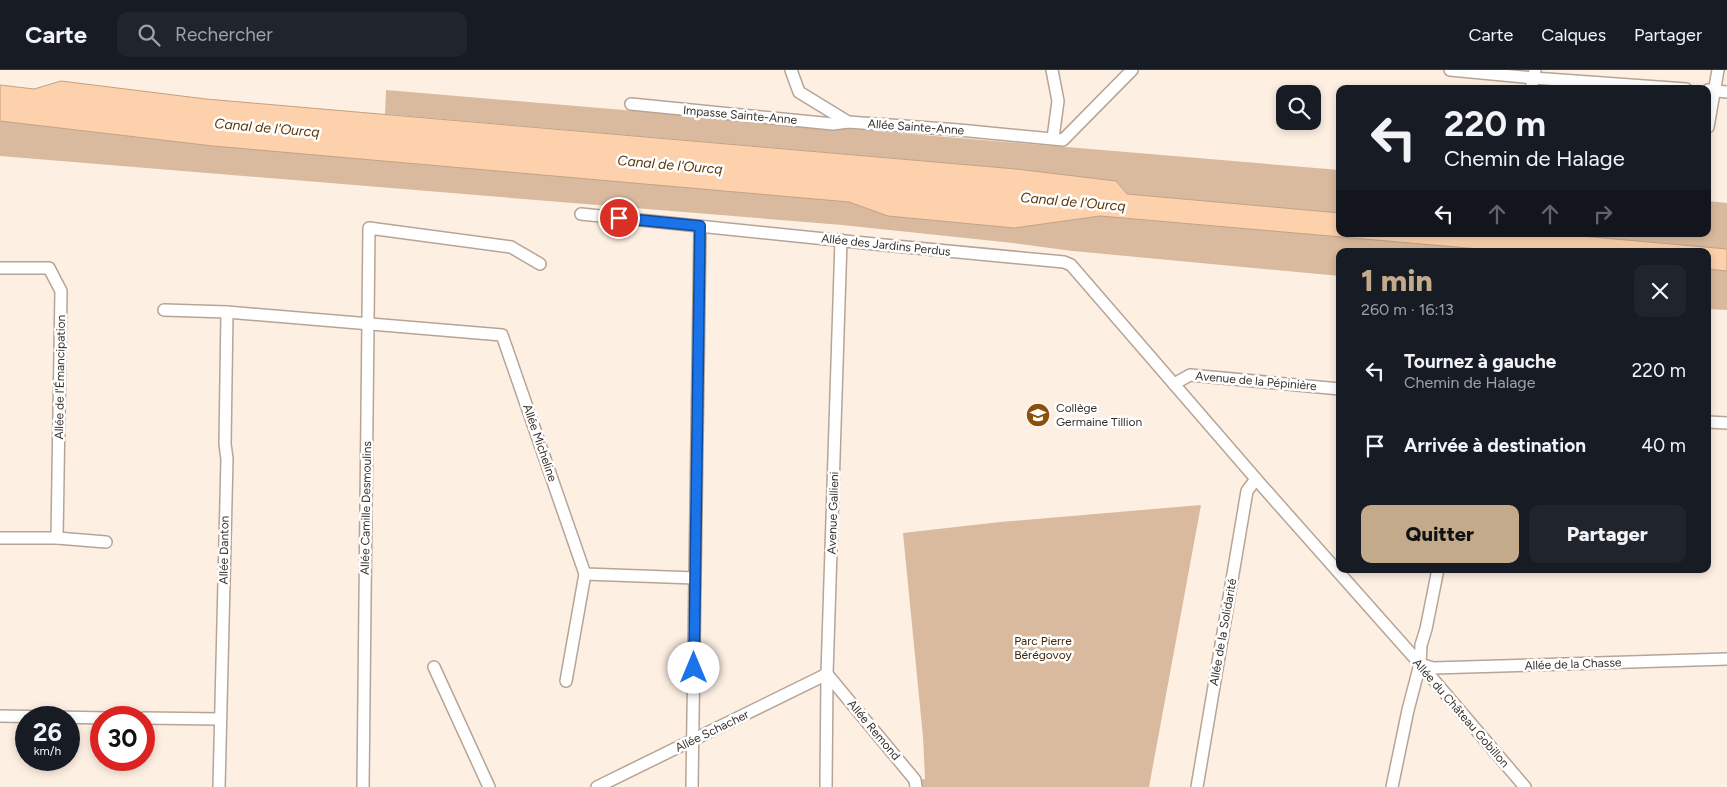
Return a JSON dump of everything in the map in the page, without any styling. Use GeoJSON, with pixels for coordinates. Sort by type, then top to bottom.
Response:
{"type":"FeatureCollection","features":[{"type":"Feature","properties":{"kind":"street","name":"Allée Sainte-Anne"},"geometry":{"type":"LineString","coordinates":[[791,70],[799,92],[848,122],[1058,139]]}},
{"type":"Feature","properties":{"kind":"street"},"geometry":{"type":"LineString","coordinates":[[1052,70],[1058,100],[1058,139]]}},
{"type":"Feature","properties":{"kind":"street"},"geometry":{"type":"LineString","coordinates":[[1058,139],[1132,70]]}},
{"type":"Feature","properties":{"kind":"street"},"geometry":{"type":"LineString","coordinates":[[1450,70],[1533,79],[1625,85]]}},
{"type":"Feature","properties":{"kind":"street"},"geometry":{"type":"LineString","coordinates":[[1718,70],[1711,90],[1727,92]]}},
{"type":"Feature","properties":{"kind":"street","name":"Impasse Sainte-Anne"},"geometry":{"type":"LineString","coordinates":[[631,104],[833,124],[848,122]]}},
{"type":"Feature","properties":{"kind":"street","name":"Allée des Jardins Perdus"},"geometry":{"type":"LineString","coordinates":[[581,214],[1064,262],[1071,265]]}},
{"type":"Feature","properties":{"kind":"street"},"geometry":{"type":"LineString","coordinates":[[692,787],[700,226]]}},
{"type":"Feature","properties":{"kind":"street","name":"Allée Camille Desmoulins"},"geometry":{"type":"LineString","coordinates":[[363,787],[369,228],[511,247],[540,264]]}},
{"type":"Feature","properties":{"kind":"street","name":"Avenue Gallieni"},"geometry":{"type":"LineString","coordinates":[[826,787],[827,674],[841,240]]}},
{"type":"Feature","properties":{"kind":"street","name":"Allée du Château Gobillon"},"geometry":{"type":"LineString","coordinates":[[1071,265],[1336,569]]}},
{"type":"Feature","properties":{"kind":"street","name":"Allée de l'Émancipation"},"geometry":{"type":"LineString","coordinates":[[0,268],[48,268],[61,291],[57,538]]}},
{"type":"Feature","properties":{"kind":"street"},"geometry":{"type":"LineString","coordinates":[[164,310],[227,312],[369,324]]}},
{"type":"Feature","properties":{"kind":"street","name":"Allée Danton"},"geometry":{"type":"LineString","coordinates":[[219,787],[227,459],[225,444],[227,312]]}},
{"type":"Feature","properties":{"kind":"street","name":"Allée Micheline"},"geometry":{"type":"LineString","coordinates":[[369,324],[502,335],[585,574]]}},
{"type":"Feature","properties":{"kind":"street","name":"Avenue de la Pépinière"},"geometry":{"type":"LineString","coordinates":[[1174,384],[1190,375],[1336,389]]}},
{"type":"Feature","properties":{"kind":"street"},"geometry":{"type":"LineString","coordinates":[[1711,422],[1727,423]]}},
{"type":"Feature","properties":{"kind":"street","name":"Allée de la Solidarité"},"geometry":{"type":"LineString","coordinates":[[1197,787],[1247,491],[1256,479]]}},
{"type":"Feature","properties":{"kind":"street"},"geometry":{"type":"LineString","coordinates":[[0,538],[57,538],[106,542]]}},
{"type":"Feature","properties":{"kind":"street","name":"Allée du Château Gobillon"},"geometry":{"type":"LineString","coordinates":[[1339,573],[1525,787]]}},
{"type":"Feature","properties":{"kind":"street"},"geometry":{"type":"LineString","coordinates":[[1392,787],[1420,664],[1420,645],[1424,635],[1437,573]]}},
{"type":"Feature","properties":{"kind":"street"},"geometry":{"type":"LineString","coordinates":[[566,681],[585,574],[695,578]]}},
{"type":"Feature","properties":{"kind":"street"},"geometry":{"type":"LineString","coordinates":[[1398,639],[1405,642],[1424,635]]}},
{"type":"Feature","properties":{"kind":"street","name":"Allée de la Chasse"},"geometry":{"type":"LineString","coordinates":[[1420,664],[1433,668],[1727,659]]}},
{"type":"Feature","properties":{"kind":"street"},"geometry":{"type":"LineString","coordinates":[[434,667],[489,787]]}},
{"type":"Feature","properties":{"kind":"street","name":"Allée Schacher"},"geometry":{"type":"LineString","coordinates":[[597,787],[827,674]]}},
{"type":"Feature","properties":{"kind":"street","name":"Allée Remond"},"geometry":{"type":"LineString","coordinates":[[827,674],[916,780],[916,787]]}},
{"type":"Feature","properties":{"kind":"street"},"geometry":{"type":"LineString","coordinates":[[0,716],[90,718]]}},
{"type":"Feature","properties":{"kind":"street"},"geometry":{"type":"LineString","coordinates":[[155,718],[220,719]]}},
{"type":"Feature","properties":{"kind":"green space"},"geometry":{"type":"Polygon","coordinates":[[[386,90],[1336,170],[1336,213],[1127,194],[1116,181],[1016,169],[385,114],[386,90]]]}},
{"type":"Feature","properties":{"kind":"green space"},"geometry":{"type":"Polygon","coordinates":[[[0,121],[213,146],[849,202],[888,216],[1014,228],[1100,216],[1468,248],[1336,248],[1336,276],[1073,251],[842,225],[0,156],[0,121]]]}},
{"type":"Feature","properties":{"kind":"green space"},"geometry":{"type":"Polygon","coordinates":[[[1711,201],[1727,203],[1727,249],[1593,237],[1711,237],[1711,201]]]}},
{"type":"Feature","properties":{"kind":"green space"},"geometry":{"type":"Polygon","coordinates":[[[1711,269],[1727,271],[1727,310],[1711,309],[1711,269]]]}},
{"type":"Feature","properties":{"kind":"green space","name":"Parc Pierre Bérégovoy"},"geometry":{"type":"Polygon","coordinates":[[[1201,505],[1149,787],[916,787],[915,780],[925,779],[923,737],[903,533],[1000,522],[1201,505]]]}},
{"type":"Feature","properties":{"kind":"water","name":"Canal de l'Ourcq"},"geometry":{"type":"Polygon","coordinates":[[[61,81],[206,99],[1016,169],[1116,181],[1127,194],[1336,213],[1336,237],[1100,216],[1014,228],[888,216],[849,202],[213,146],[0,121],[0,85],[34,89],[61,81]]]}},
{"type":"Feature","properties":{"kind":"water"},"geometry":{"type":"Polygon","coordinates":[[[1341,237],[1593,237],[1727,249],[1727,271],[1711,269],[1711,248],[1468,248],[1341,237]]]}},
{"type":"Feature","properties":{"kind":"place","name":"Collège Germaine Tillion"},"geometry":{"type":"Point","coordinates":[1038,415]}},
{"type":"Feature","properties":{"kind":"route"},"geometry":{"type":"LineString","coordinates":[[619,218],[700,226],[694,668]]}}]}
